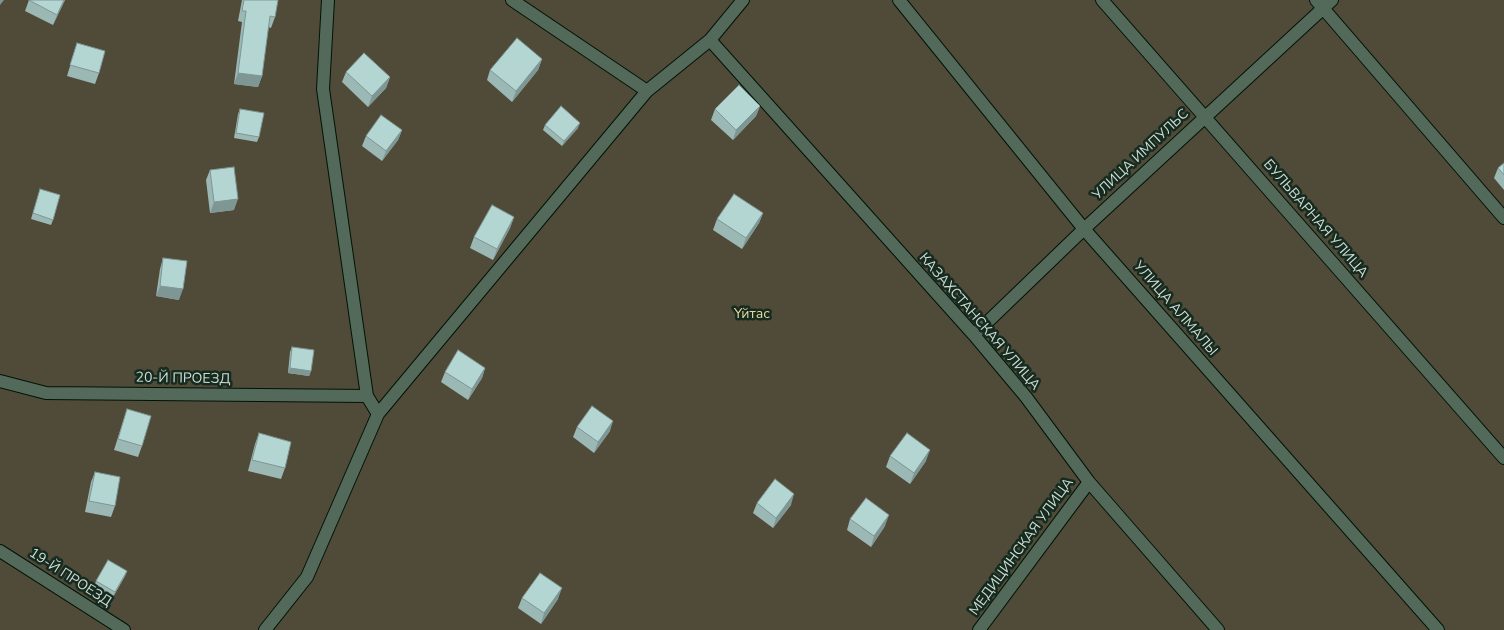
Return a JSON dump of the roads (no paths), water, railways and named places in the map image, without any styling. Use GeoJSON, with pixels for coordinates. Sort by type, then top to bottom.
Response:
{"type":"FeatureCollection","features":[{"type":"Feature","properties":{"kind":"street"},"geometry":{"type":"LineString","coordinates":[[328,0],[323,88],[367,396],[378,414]]}},
{"type":"Feature","properties":{"kind":"street"},"geometry":{"type":"LineString","coordinates":[[512,0],[647,91]]}},
{"type":"Feature","properties":{"kind":"street"},"geometry":{"type":"LineString","coordinates":[[265,630],[307,576],[378,414],[647,91],[710,40],[743,0]]}},
{"type":"Feature","properties":{"kind":"street","name":"УЛИЦА АЛМАЛЫ"},"geometry":{"type":"LineString","coordinates":[[899,0],[1084,228],[1438,630]]}},
{"type":"Feature","properties":{"kind":"street","name":"БУЛЬВАРНАЯ УЛИЦА"},"geometry":{"type":"LineString","coordinates":[[1102,0],[1206,116],[1504,458]]}},
{"type":"Feature","properties":{"kind":"street"},"geometry":{"type":"LineString","coordinates":[[1324,3],[1504,218]]}},
{"type":"Feature","properties":{"kind":"street","name":"УЛИЦА ИМПУЛЬС"},"geometry":{"type":"LineString","coordinates":[[974,335],[1084,228],[1206,116],[1324,3]]}},
{"type":"Feature","properties":{"kind":"street","name":"КАЗАХСТАНСКАЯ УЛИЦА"},"geometry":{"type":"LineString","coordinates":[[710,40],[974,335],[1026,396],[1089,482],[1213,628]]}},
{"type":"Feature","properties":{"kind":"street","name":"20-Й ПРОЕЗД"},"geometry":{"type":"LineString","coordinates":[[0,381],[46,393],[367,396]]}},
{"type":"Feature","properties":{"kind":"street","name":"МЕДИЦИНСКАЯ УЛИЦА"},"geometry":{"type":"LineString","coordinates":[[979,630],[1089,482]]}},
{"type":"Feature","properties":{"kind":"street","name":"19-Й ПРОЕЗД"},"geometry":{"type":"LineString","coordinates":[[0,550],[124,630]]}},
{"type":"Feature","properties":{"kind":"park label","name":"Үйтас"},"geometry":{"type":"Point","coordinates":[752,315]}}]}
